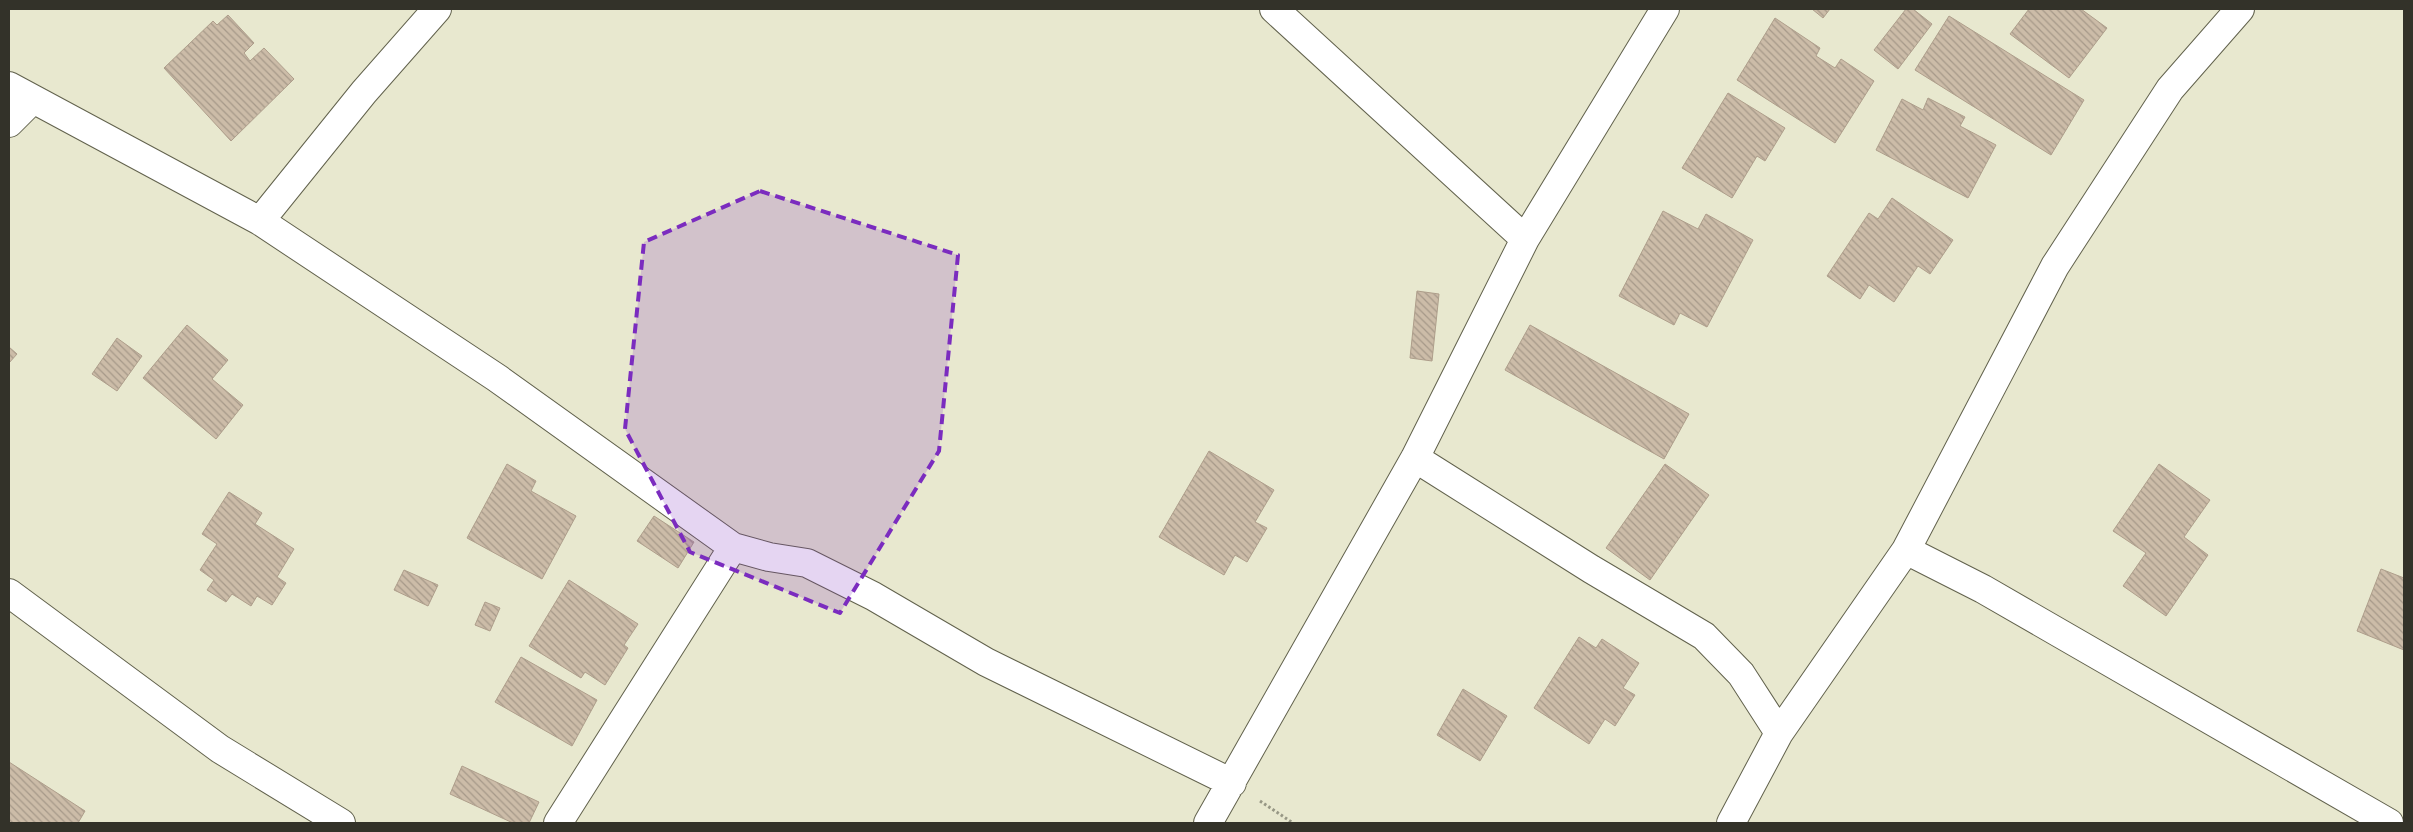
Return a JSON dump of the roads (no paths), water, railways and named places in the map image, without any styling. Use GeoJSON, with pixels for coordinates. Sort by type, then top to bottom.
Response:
{"type":"FeatureCollection","features":[{"type":"Feature","properties":{"kind":"street"},"geometry":{"type":"LineString","coordinates":[[260,220],[364,92],[437,9]]}},
{"type":"Feature","properties":{"kind":"street"},"geometry":{"type":"LineString","coordinates":[[1274,9],[1525,239]]}},
{"type":"Feature","properties":{"kind":"street"},"geometry":{"type":"LineString","coordinates":[[1208,823],[1232,784],[1415,458],[1525,239],[1665,9]]}},
{"type":"Feature","properties":{"kind":"street"},"geometry":{"type":"LineString","coordinates":[[1731,823],[1779,733],[1906,550],[2055,266],[2170,89],[2240,9]]}},
{"type":"Feature","properties":{"kind":"street"},"geometry":{"type":"LineString","coordinates":[[9,86],[260,220],[497,378],[733,548],[807,564],[873,596],[986,662],[1232,784]]}},
{"type":"Feature","properties":{"kind":"street"},"geometry":{"type":"LineString","coordinates":[[9,123],[32,98]]}},
{"type":"Feature","properties":{"kind":"street"},"geometry":{"type":"LineString","coordinates":[[1415,458],[1591,569],[1704,636],[1741,674],[1779,733]]}},
{"type":"Feature","properties":{"kind":"street"},"geometry":{"type":"LineString","coordinates":[[558,823],[733,548]]}},
{"type":"Feature","properties":{"kind":"street"},"geometry":{"type":"LineString","coordinates":[[1906,550],[1983,589],[2389,823]]}},
{"type":"Feature","properties":{"kind":"street"},"geometry":{"type":"LineString","coordinates":[[9,592],[220,749],[341,823]]}}]}
